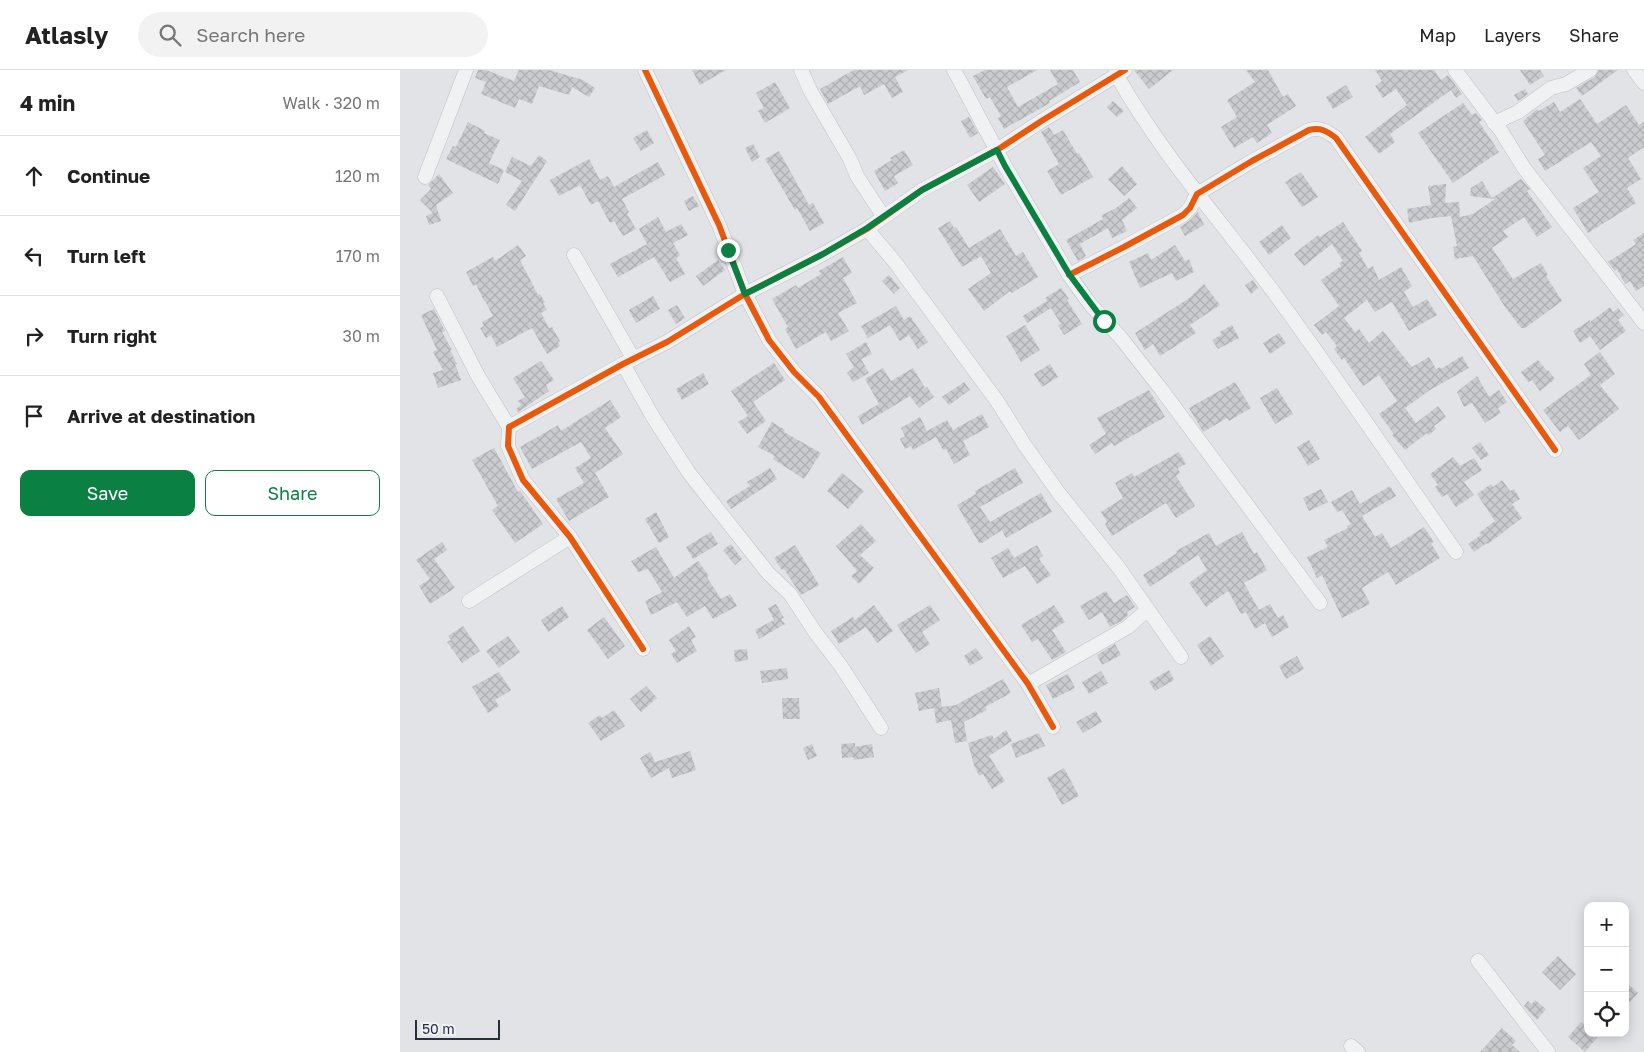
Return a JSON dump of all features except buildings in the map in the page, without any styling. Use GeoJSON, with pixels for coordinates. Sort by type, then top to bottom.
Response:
{"type":"FeatureCollection","features":[{"type":"Feature","properties":{"kind":"street"},"geometry":{"type":"LineString","coordinates":[[425,177],[466,70]]}},
{"type":"Feature","properties":{"kind":"street"},"geometry":{"type":"LineString","coordinates":[[645,70],[716,218],[745,294],[769,340],[794,372],[819,398],[1028,684],[1053,727]]}},
{"type":"Feature","properties":{"kind":"street"},"geometry":{"type":"LineString","coordinates":[[801,70],[810,92],[850,159],[857,176],[883,216]]}},
{"type":"Feature","properties":{"kind":"street"},"geometry":{"type":"LineString","coordinates":[[954,70],[1009,175],[1069,274],[1090,304],[1121,338],[1161,389],[1320,603]]}},
{"type":"Feature","properties":{"kind":"street"},"geometry":{"type":"LineString","coordinates":[[1455,70],[1501,131],[1524,168],[1644,323]]}},
{"type":"Feature","properties":{"kind":"street"},"geometry":{"type":"LineString","coordinates":[[1494,123],[1518,112],[1551,88],[1566,84],[1590,70]]}},
{"type":"Feature","properties":{"kind":"street"},"geometry":{"type":"LineString","coordinates":[[1634,70],[1644,84]]}},
{"type":"Feature","properties":{"kind":"street"},"geometry":{"type":"LineString","coordinates":[[509,428],[628,361],[667,342],[745,294],[823,254],[867,228],[922,190],[997,150],[1119,72],[1136,110],[1197,194],[1274,294],[1456,552]]}},
{"type":"Feature","properties":{"kind":"street"},"geometry":{"type":"LineString","coordinates":[[1069,274],[1183,215],[1190,208],[1197,194],[1252,161],[1310,130],[1316,128],[1330,133],[1336,138],[1555,450]]}},
{"type":"Feature","properties":{"kind":"street"},"geometry":{"type":"LineString","coordinates":[[867,228],[894,261],[996,402],[1058,492],[1119,568],[1181,657]]}},
{"type":"Feature","properties":{"kind":"street"},"geometry":{"type":"LineString","coordinates":[[574,255],[628,361],[653,418],[689,473],[768,573],[790,594],[815,632],[842,666],[881,728]]}},
{"type":"Feature","properties":{"kind":"street"},"geometry":{"type":"LineString","coordinates":[[438,296],[478,376],[509,428],[508,446],[523,480],[570,537],[643,649]]}},
{"type":"Feature","properties":{"kind":"street"},"geometry":{"type":"LineString","coordinates":[[469,601],[570,537]]}},
{"type":"Feature","properties":{"kind":"street"},"geometry":{"type":"LineString","coordinates":[[1028,684],[1128,627],[1147,610]]}},
{"type":"Feature","properties":{"kind":"street"},"geometry":{"type":"LineString","coordinates":[[1478,961],[1548,1052]]}},
{"type":"Feature","properties":{"kind":"cycle path"},"geometry":{"type":"LineString","coordinates":[[645,70],[719,225],[745,294],[769,340],[794,372],[819,397],[1028,684],[1053,727]]}},
{"type":"Feature","properties":{"kind":"cycle path"},"geometry":{"type":"LineString","coordinates":[[643,649],[570,537],[523,480],[508,446],[509,427],[667,342],[745,294],[867,229],[922,190],[997,150],[1125,70]]}},
{"type":"Feature","properties":{"kind":"cycle path"},"geometry":{"type":"LineString","coordinates":[[1069,275],[1183,215],[1190,208],[1197,194],[1252,161],[1309,130],[1323,130],[1336,138],[1555,450]]}},
{"type":"Feature","properties":{"kind":"route"},"geometry":{"type":"LineString","coordinates":[[728,250],[745,294],[823,254],[867,228],[922,190],[997,150],[1061,262],[1104,321]]}}]}
